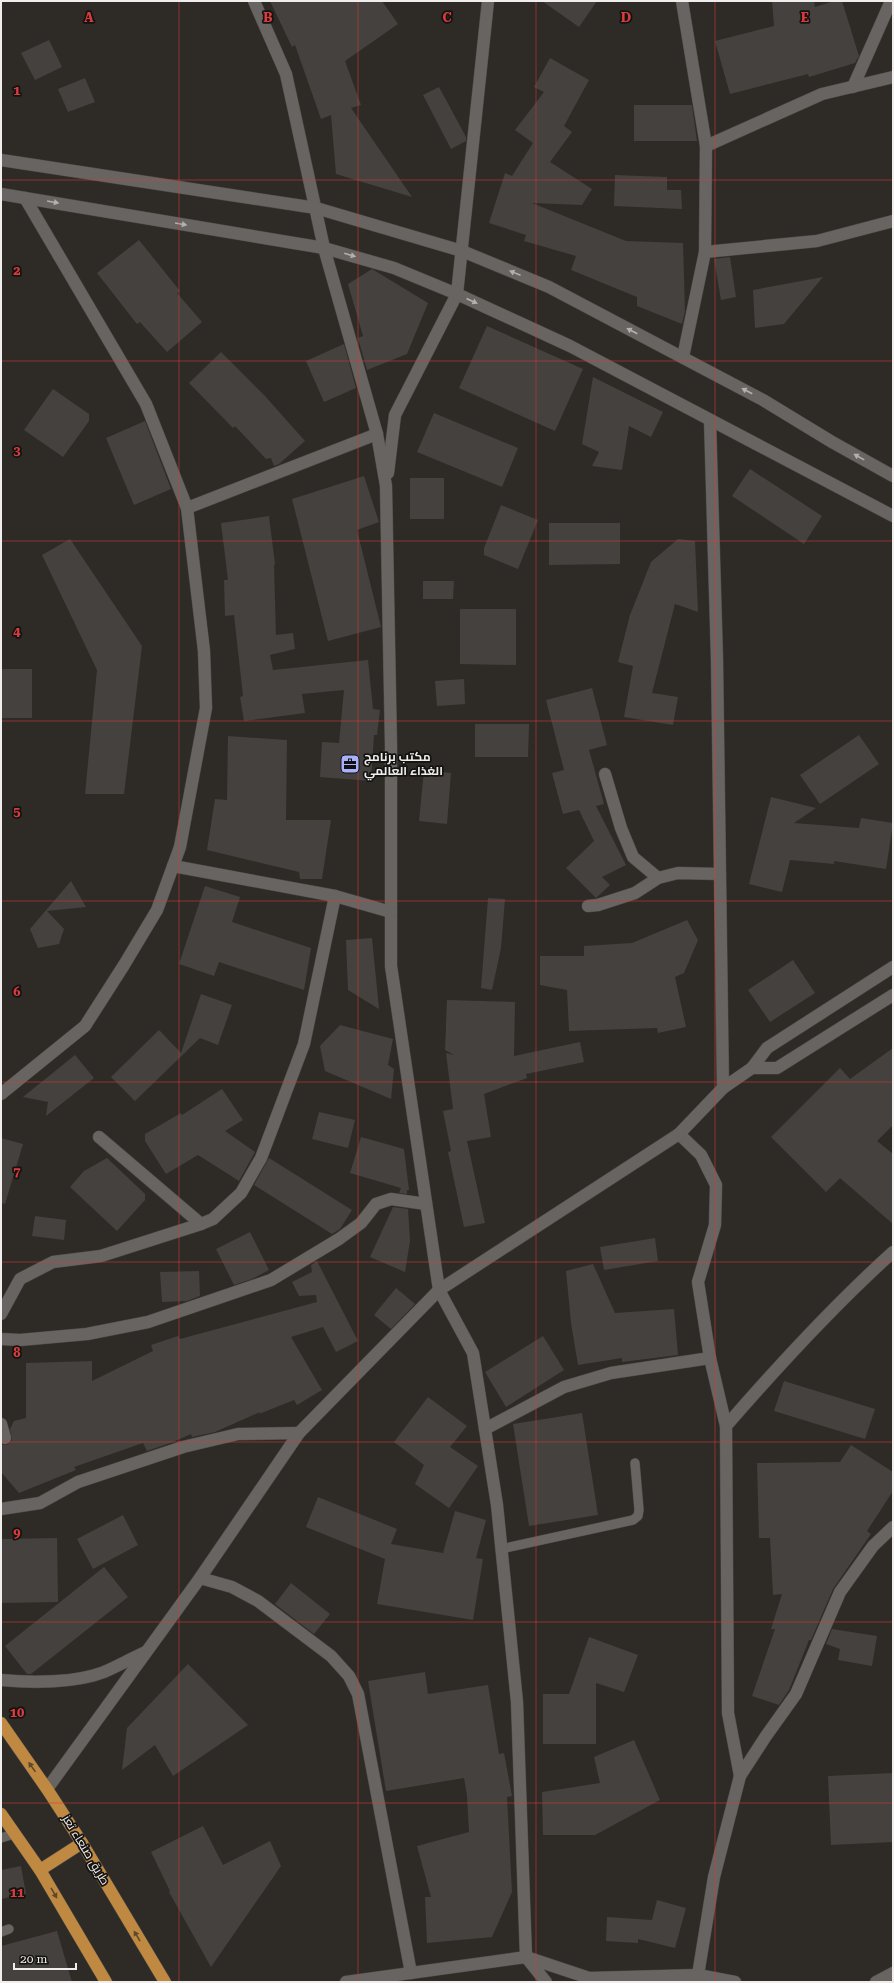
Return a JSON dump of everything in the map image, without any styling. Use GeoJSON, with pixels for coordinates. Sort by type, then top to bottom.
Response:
{"type":"FeatureCollection","features":[{"type":"Feature","properties":{"kind":"highway","name":"طريق صنعاء تعز"},"geometry":{"type":"LineString","coordinates":[[1,1723],[47,1789],[82,1843],[165,1982]]}},
{"type":"Feature","properties":{"kind":"highway"},"geometry":{"type":"LineString","coordinates":[[1,1814],[40,1870],[106,1982]]}},
{"type":"Feature","properties":{"kind":"highway"},"geometry":{"type":"LineString","coordinates":[[40,1870],[82,1843]]}},
{"type":"Feature","properties":{"kind":"street"},"geometry":{"type":"LineString","coordinates":[[254,1],[286,74],[324,248],[377,434],[386,486]]}},
{"type":"Feature","properties":{"kind":"street"},"geometry":{"type":"LineString","coordinates":[[488,1],[457,294],[395,415],[386,486],[391,746],[391,966],[439,1290],[473,1353],[485,1429],[501,1549],[517,1702],[526,1957],[546,1982]]}},
{"type":"Feature","properties":{"kind":"street"},"geometry":{"type":"LineString","coordinates":[[682,1],[706,146],[705,252],[682,357]]}},
{"type":"Feature","properties":{"kind":"street"},"geometry":{"type":"LineString","coordinates":[[853,86],[891,1]]}},
{"type":"Feature","properties":{"kind":"street"},"geometry":{"type":"LineString","coordinates":[[706,146],[822,94],[893,77]]}},
{"type":"Feature","properties":{"kind":"street"},"geometry":{"type":"LineString","coordinates":[[1,160],[316,208],[462,251],[549,287],[763,400],[832,442],[893,476]]}},
{"type":"Feature","properties":{"kind":"street"},"geometry":{"type":"LineString","coordinates":[[1,194],[324,248],[394,268],[457,294],[570,346],[893,516]]}},
{"type":"Feature","properties":{"kind":"street"},"geometry":{"type":"LineString","coordinates":[[1,1094],[85,1026],[157,910],[180,847],[206,708],[204,651],[187,508],[146,404],[25,198]]}},
{"type":"Feature","properties":{"kind":"street"},"geometry":{"type":"LineString","coordinates":[[705,252],[817,242],[893,221]]}},
{"type":"Feature","properties":{"kind":"street"},"geometry":{"type":"LineString","coordinates":[[710,420],[717,660],[723,1088]]}},
{"type":"Feature","properties":{"kind":"street"},"geometry":{"type":"LineString","coordinates":[[187,508],[377,434]]}},
{"type":"Feature","properties":{"kind":"street"},"geometry":{"type":"LineString","coordinates":[[605,774],[621,828],[633,856],[658,878]]}},
{"type":"Feature","properties":{"kind":"street"},"geometry":{"type":"LineString","coordinates":[[173,866],[335,896],[391,912]]}},
{"type":"Feature","properties":{"kind":"street"},"geometry":{"type":"LineString","coordinates":[[588,906],[598,905],[635,893],[658,878],[678,873],[720,874]]}},
{"type":"Feature","properties":{"kind":"street"},"geometry":{"type":"LineString","coordinates":[[1,1314],[20,1278],[53,1262],[101,1256],[201,1224],[213,1218],[241,1193],[261,1158],[304,1044],[335,896]]}},
{"type":"Feature","properties":{"kind":"street"},"geometry":{"type":"LineString","coordinates":[[47,1789],[200,1578],[299,1433],[439,1290],[679,1134],[723,1088],[752,1068],[767,1048],[893,967]]}},
{"type":"Feature","properties":{"kind":"street"},"geometry":{"type":"LineString","coordinates":[[752,1068],[777,1068],[893,995]]}},
{"type":"Feature","properties":{"kind":"street"},"geometry":{"type":"LineString","coordinates":[[679,1134],[701,1155],[716,1185],[715,1225],[698,1282],[710,1358],[726,1426],[728,1712],[740,1776]]}},
{"type":"Feature","properties":{"kind":"street"},"geometry":{"type":"LineString","coordinates":[[99,1137],[201,1224]]}},
{"type":"Feature","properties":{"kind":"street"},"geometry":{"type":"LineString","coordinates":[[1,1339],[20,1340],[87,1334],[148,1322],[271,1280],[339,1239],[362,1223],[376,1204],[391,1199],[426,1204]]}},
{"type":"Feature","properties":{"kind":"street"},"geometry":{"type":"LineString","coordinates":[[726,1426],[781,1363],[860,1281],[893,1252]]}},
{"type":"Feature","properties":{"kind":"street"},"geometry":{"type":"LineString","coordinates":[[485,1429],[564,1387],[611,1373],[710,1358]]}},
{"type":"Feature","properties":{"kind":"street"},"geometry":{"type":"LineString","coordinates":[[1,1424],[5,1438]]}},
{"type":"Feature","properties":{"kind":"street"},"geometry":{"type":"LineString","coordinates":[[1,1508],[40,1503],[78,1482],[183,1447],[238,1434],[299,1433]]}},
{"type":"Feature","properties":{"kind":"street"},"geometry":{"type":"LineString","coordinates":[[698,1976],[714,1877],[740,1776],[796,1694],[840,1592],[873,1546],[893,1527]]}},
{"type":"Feature","properties":{"kind":"street"},"geometry":{"type":"LineString","coordinates":[[200,1578],[232,1587],[258,1601],[331,1656],[349,1676],[358,1694],[411,1973]]}},
{"type":"Feature","properties":{"kind":"street"},"geometry":{"type":"LineString","coordinates":[[1,1680],[76,1680],[103,1672],[148,1651]]}},
{"type":"Feature","properties":{"kind":"street"},"geometry":{"type":"LineString","coordinates":[[346,1982],[526,1957],[591,1980],[698,1976],[734,1982]]}},
{"type":"Feature","properties":{"kind":"street"},"geometry":{"type":"LineString","coordinates":[[876,1982],[893,1973]]}},
{"type":"Feature","properties":{"kind":"lane"},"geometry":{"type":"LineString","coordinates":[[501,1549],[633,1520],[638,1516],[639,1510],[635,1463]]}},
{"type":"Feature","properties":{"kind":"lane"},"geometry":{"type":"LineString","coordinates":[[1,1838],[14,1834]]}},
{"type":"Feature","properties":{"kind":"building"},"geometry":{"type":"Polygon","coordinates":[[[270,1],[382,1],[398,24],[345,61],[361,105],[351,108],[412,197],[336,174],[331,115],[321,119],[295,45],[292,47],[270,1]]]}},
{"type":"Feature","properties":{"kind":"building"},"geometry":{"type":"Polygon","coordinates":[[[542,1],[597,1],[579,27],[542,1]]]}},
{"type":"Feature","properties":{"kind":"building"},"geometry":{"type":"Polygon","coordinates":[[[772,1],[814,1],[815,7],[834,1],[842,1],[859,56],[855,63],[809,77],[808,74],[730,94],[715,41],[774,26],[772,1]]]}},
{"type":"Feature","properties":{"kind":"building"},"geometry":{"type":"Polygon","coordinates":[[[49,40],[62,67],[35,80],[21,53],[49,40]]]}},
{"type":"Feature","properties":{"kind":"building"},"geometry":{"type":"Polygon","coordinates":[[[550,58],[589,80],[564,126],[572,132],[550,162],[592,189],[582,205],[532,203],[626,241],[683,243],[685,311],[682,324],[637,306],[637,297],[571,270],[576,256],[524,241],[526,235],[489,223],[505,173],[512,176],[533,143],[515,130],[544,92],[534,87],[550,58]]]}},
{"type":"Feature","properties":{"kind":"building"},"geometry":{"type":"Polygon","coordinates":[[[85,78],[95,102],[68,112],[58,89],[85,78]]]}},
{"type":"Feature","properties":{"kind":"building"},"geometry":{"type":"Polygon","coordinates":[[[439,87],[466,137],[466,141],[451,149],[423,95],[439,87]]]}},
{"type":"Feature","properties":{"kind":"building"},"geometry":{"type":"Polygon","coordinates":[[[634,105],[692,105],[697,141],[634,141],[634,105]]]}},
{"type":"Feature","properties":{"kind":"building"},"geometry":{"type":"Polygon","coordinates":[[[615,175],[667,177],[667,190],[681,190],[682,209],[614,206],[615,175]]]}},
{"type":"Feature","properties":{"kind":"building"},"geometry":{"type":"Polygon","coordinates":[[[139,240],[180,291],[177,293],[202,322],[167,352],[140,322],[137,324],[97,273],[139,240]]]}},
{"type":"Feature","properties":{"kind":"building"},"geometry":{"type":"Polygon","coordinates":[[[730,257],[736,297],[721,300],[714,259],[730,257]]]}},
{"type":"Feature","properties":{"kind":"building"},"geometry":{"type":"Polygon","coordinates":[[[372,269],[428,303],[407,354],[367,370],[358,338],[363,336],[348,284],[372,269]]]}},
{"type":"Feature","properties":{"kind":"building"},"geometry":{"type":"Polygon","coordinates":[[[823,277],[784,324],[755,328],[753,290],[823,277]]]}},
{"type":"Feature","properties":{"kind":"building"},"geometry":{"type":"Polygon","coordinates":[[[487,326],[583,369],[555,431],[459,388],[487,326]]]}},
{"type":"Feature","properties":{"kind":"building"},"geometry":{"type":"Polygon","coordinates":[[[344,344],[356,388],[324,402],[306,361],[344,344]]]}},
{"type":"Feature","properties":{"kind":"building"},"geometry":{"type":"Polygon","coordinates":[[[221,352],[265,396],[305,441],[279,464],[274,466],[271,458],[266,459],[235,426],[233,428],[189,383],[221,352]]]}},
{"type":"Feature","properties":{"kind":"building"},"geometry":{"type":"Polygon","coordinates":[[[593,377],[663,412],[651,437],[629,426],[622,470],[592,466],[599,452],[582,444],[593,377]]]}},
{"type":"Feature","properties":{"kind":"building"},"geometry":{"type":"Polygon","coordinates":[[[53,389],[89,414],[89,421],[63,457],[24,430],[53,389]]]}},
{"type":"Feature","properties":{"kind":"building"},"geometry":{"type":"Polygon","coordinates":[[[434,413],[518,448],[502,487],[417,452],[434,413]]]}},
{"type":"Feature","properties":{"kind":"building"},"geometry":{"type":"Polygon","coordinates":[[[145,421],[171,489],[134,505],[106,438],[145,421]]]}},
{"type":"Feature","properties":{"kind":"building"},"geometry":{"type":"Polygon","coordinates":[[[750,469],[822,516],[804,544],[732,496],[750,469]]]}},
{"type":"Feature","properties":{"kind":"building"},"geometry":{"type":"Polygon","coordinates":[[[364,476],[379,522],[357,530],[381,627],[328,641],[292,499],[364,476]]]}},
{"type":"Feature","properties":{"kind":"building"},"geometry":{"type":"Polygon","coordinates":[[[410,478],[444,478],[444,519],[410,519],[410,478]]]}},
{"type":"Feature","properties":{"kind":"building"},"geometry":{"type":"Polygon","coordinates":[[[501,505],[538,520],[518,569],[484,555],[484,548],[501,505]]]}},
{"type":"Feature","properties":{"kind":"building"},"geometry":{"type":"Polygon","coordinates":[[[269,516],[275,564],[276,635],[293,633],[295,649],[270,655],[273,670],[368,660],[373,709],[380,710],[377,735],[374,735],[371,781],[320,777],[322,742],[339,743],[344,690],[302,694],[305,713],[244,721],[240,697],[243,696],[234,615],[225,616],[224,580],[228,580],[221,523],[269,516]]]}},
{"type":"Feature","properties":{"kind":"building"},"geometry":{"type":"Polygon","coordinates":[[[549,523],[620,523],[620,564],[549,565],[549,523]]]}},
{"type":"Feature","properties":{"kind":"building"},"geometry":{"type":"Polygon","coordinates":[[[70,539],[142,646],[124,794],[85,794],[97,670],[42,555],[70,539]]]}},
{"type":"Feature","properties":{"kind":"building"},"geometry":{"type":"Polygon","coordinates":[[[678,539],[695,541],[698,612],[675,604],[652,693],[678,697],[673,725],[624,717],[633,666],[618,662],[630,615],[651,562],[678,539]]]}},
{"type":"Feature","properties":{"kind":"building"},"geometry":{"type":"Polygon","coordinates":[[[423,581],[454,581],[453,599],[423,599],[423,581]]]}},
{"type":"Feature","properties":{"kind":"building"},"geometry":{"type":"Polygon","coordinates":[[[460,609],[516,609],[516,665],[460,664],[460,609]]]}},
{"type":"Feature","properties":{"kind":"building"},"geometry":{"type":"Polygon","coordinates":[[[1,669],[32,669],[32,718],[1,718],[1,669]]]}},
{"type":"Feature","properties":{"kind":"building"},"geometry":{"type":"Polygon","coordinates":[[[464,679],[465,704],[437,706],[435,681],[464,679]]]}},
{"type":"Feature","properties":{"kind":"building"},"geometry":{"type":"Polygon","coordinates":[[[592,688],[607,745],[589,750],[604,804],[596,806],[626,865],[602,877],[610,885],[596,898],[566,868],[594,841],[579,810],[563,814],[552,773],[564,770],[546,700],[592,688]]]}},
{"type":"Feature","properties":{"kind":"building"},"geometry":{"type":"Polygon","coordinates":[[[475,724],[529,724],[528,757],[475,757],[475,724]]]}},
{"type":"Feature","properties":{"kind":"building"},"geometry":{"type":"Polygon","coordinates":[[[859,735],[879,764],[820,804],[800,775],[859,735]]]}},
{"type":"Feature","properties":{"kind":"building"},"geometry":{"type":"Polygon","coordinates":[[[228,736],[287,740],[286,820],[331,820],[322,879],[300,879],[299,872],[207,850],[215,799],[227,800],[228,736]]]}},
{"type":"Feature","properties":{"kind":"building"},"geometry":{"type":"Polygon","coordinates":[[[424,770],[451,773],[447,824],[419,821],[424,770]]]}},
{"type":"Feature","properties":{"kind":"building"},"geometry":{"type":"Polygon","coordinates":[[[771,797],[816,808],[794,823],[859,828],[861,818],[893,823],[886,869],[834,861],[834,864],[790,860],[782,892],[749,884],[771,797]]]}},
{"type":"Feature","properties":{"kind":"building"},"geometry":{"type":"Polygon","coordinates":[[[71,881],[86,907],[47,911],[64,929],[59,944],[38,948],[30,929],[71,881]]]}},
{"type":"Feature","properties":{"kind":"building"},"geometry":{"type":"Polygon","coordinates":[[[205,886],[240,897],[232,922],[311,948],[304,990],[219,962],[214,976],[179,964],[205,886]]]}},
{"type":"Feature","properties":{"kind":"building"},"geometry":{"type":"Polygon","coordinates":[[[488,898],[505,899],[501,948],[492,990],[481,988],[488,898]]]}},
{"type":"Feature","properties":{"kind":"building"},"geometry":{"type":"Polygon","coordinates":[[[687,920],[698,940],[684,973],[675,977],[686,1027],[658,1033],[657,1028],[569,1031],[567,990],[540,985],[540,956],[584,956],[584,946],[632,943],[687,920]]]}},
{"type":"Feature","properties":{"kind":"building"},"geometry":{"type":"Polygon","coordinates":[[[372,938],[379,1009],[348,990],[346,940],[372,938]]]}},
{"type":"Feature","properties":{"kind":"building"},"geometry":{"type":"Polygon","coordinates":[[[793,960],[815,993],[770,1022],[748,990],[793,960]]]}},
{"type":"Feature","properties":{"kind":"building"},"geometry":{"type":"Polygon","coordinates":[[[201,994],[232,1005],[218,1045],[200,1038],[135,1101],[111,1077],[159,1030],[181,1053],[201,994]]]}},
{"type":"Feature","properties":{"kind":"building"},"geometry":{"type":"Polygon","coordinates":[[[447,1000],[515,1002],[514,1056],[580,1042],[584,1062],[526,1074],[527,1078],[484,1094],[491,1137],[467,1141],[485,1223],[464,1227],[448,1152],[451,1151],[443,1111],[453,1109],[446,1053],[454,1055],[445,1050],[447,1000]]]}},
{"type":"Feature","properties":{"kind":"building"},"geometry":{"type":"Polygon","coordinates":[[[340,1025],[393,1039],[388,1065],[394,1069],[391,1099],[325,1071],[320,1046],[340,1025]]]}},
{"type":"Feature","properties":{"kind":"building"},"geometry":{"type":"Polygon","coordinates":[[[893,1048],[893,1125],[877,1141],[893,1154],[893,1224],[840,1178],[826,1192],[771,1137],[840,1068],[850,1079],[893,1048]]]}},
{"type":"Feature","properties":{"kind":"building"},"geometry":{"type":"Polygon","coordinates":[[[75,1055],[94,1078],[46,1116],[48,1102],[23,1097],[75,1055]]]}},
{"type":"Feature","properties":{"kind":"building"},"geometry":{"type":"Polygon","coordinates":[[[222,1089],[243,1120],[225,1131],[255,1152],[239,1181],[198,1155],[166,1174],[145,1141],[145,1134],[181,1113],[182,1115],[222,1089]]]}},
{"type":"Feature","properties":{"kind":"building"},"geometry":{"type":"Polygon","coordinates":[[[319,1112],[355,1120],[348,1148],[312,1139],[319,1112]]]}},
{"type":"Feature","properties":{"kind":"building"},"geometry":{"type":"Polygon","coordinates":[[[361,1137],[404,1149],[409,1190],[407,1190],[407,1194],[399,1193],[401,1188],[350,1173],[361,1137]]]}},
{"type":"Feature","properties":{"kind":"building"},"geometry":{"type":"Polygon","coordinates":[[[1,1138],[23,1144],[5,1204],[1,1203],[1,1138]]]}},
{"type":"Feature","properties":{"kind":"building"},"geometry":{"type":"Polygon","coordinates":[[[107,1158],[145,1194],[145,1200],[117,1231],[70,1187],[84,1171],[107,1158]]]}},
{"type":"Feature","properties":{"kind":"building"},"geometry":{"type":"Polygon","coordinates":[[[269,1158],[352,1210],[340,1229],[332,1234],[254,1185],[269,1158]]]}},
{"type":"Feature","properties":{"kind":"building"},"geometry":{"type":"Polygon","coordinates":[[[393,1207],[408,1209],[410,1241],[405,1272],[370,1257],[393,1207]]]}},
{"type":"Feature","properties":{"kind":"building"},"geometry":{"type":"Polygon","coordinates":[[[35,1216],[66,1220],[64,1240],[32,1236],[35,1216]]]}},
{"type":"Feature","properties":{"kind":"building"},"geometry":{"type":"Polygon","coordinates":[[[250,1232],[269,1270],[252,1279],[234,1285],[216,1249],[250,1232]]]}},
{"type":"Feature","properties":{"kind":"building"},"geometry":{"type":"Polygon","coordinates":[[[655,1238],[658,1261],[604,1270],[600,1247],[655,1238]]]}},
{"type":"Feature","properties":{"kind":"building"},"geometry":{"type":"Polygon","coordinates":[[[317,1261],[358,1341],[336,1352],[323,1327],[291,1337],[322,1390],[297,1405],[294,1400],[259,1414],[260,1412],[215,1432],[192,1437],[191,1434],[147,1451],[143,1443],[74,1467],[76,1470],[19,1493],[1,1472],[1,1447],[2,1445],[7,1445],[12,1440],[10,1429],[14,1421],[26,1418],[26,1363],[92,1361],[92,1381],[153,1351],[151,1345],[178,1336],[180,1339],[317,1302],[316,1295],[299,1296],[292,1282],[312,1272],[311,1265],[317,1261]]]}},
{"type":"Feature","properties":{"kind":"building"},"geometry":{"type":"Polygon","coordinates":[[[593,1264],[615,1313],[674,1309],[678,1355],[622,1362],[622,1358],[578,1365],[571,1323],[566,1271],[593,1264]]]}},
{"type":"Feature","properties":{"kind":"building"},"geometry":{"type":"Polygon","coordinates":[[[199,1271],[200,1296],[187,1301],[162,1302],[160,1272],[199,1271]]]}},
{"type":"Feature","properties":{"kind":"building"},"geometry":{"type":"Polygon","coordinates":[[[396,1288],[415,1304],[391,1329],[374,1315],[396,1288]]]}},
{"type":"Feature","properties":{"kind":"building"},"geometry":{"type":"Polygon","coordinates":[[[543,1336],[564,1370],[506,1407],[485,1372],[543,1336]]]}},
{"type":"Feature","properties":{"kind":"building"},"geometry":{"type":"Polygon","coordinates":[[[784,1381],[875,1409],[865,1439],[774,1411],[784,1381]]]}},
{"type":"Feature","properties":{"kind":"building"},"geometry":{"type":"Polygon","coordinates":[[[428,1397],[467,1426],[450,1447],[478,1466],[449,1508],[415,1484],[424,1465],[394,1442],[428,1397]]]}},
{"type":"Feature","properties":{"kind":"building"},"geometry":{"type":"Polygon","coordinates":[[[582,1413],[598,1515],[529,1526],[513,1424],[582,1413]]]}},
{"type":"Feature","properties":{"kind":"building"},"geometry":{"type":"Polygon","coordinates":[[[851,1445],[893,1472],[893,1491],[867,1531],[871,1534],[833,1589],[811,1640],[809,1640],[789,1690],[779,1705],[752,1696],[775,1629],[771,1629],[782,1594],[773,1595],[770,1538],[759,1538],[757,1463],[840,1462],[851,1445]]]}},
{"type":"Feature","properties":{"kind":"building"},"geometry":{"type":"Polygon","coordinates":[[[318,1497],[397,1529],[391,1544],[443,1553],[455,1511],[486,1520],[476,1558],[483,1559],[473,1620],[377,1604],[385,1559],[306,1527],[318,1497]]]}},
{"type":"Feature","properties":{"kind":"building"},"geometry":{"type":"Polygon","coordinates":[[[123,1515],[138,1545],[93,1569],[77,1539],[123,1515]]]}},
{"type":"Feature","properties":{"kind":"building"},"geometry":{"type":"Polygon","coordinates":[[[57,1538],[58,1602],[1,1603],[1,1539],[57,1538]]]}},
{"type":"Feature","properties":{"kind":"building"},"geometry":{"type":"Polygon","coordinates":[[[104,1567],[128,1597],[31,1674],[27,1674],[5,1646],[104,1567]]]}},
{"type":"Feature","properties":{"kind":"building"},"geometry":{"type":"Polygon","coordinates":[[[291,1583],[330,1614],[314,1634],[275,1604],[291,1583]]]}},
{"type":"Feature","properties":{"kind":"building"},"geometry":{"type":"Polygon","coordinates":[[[832,1629],[877,1636],[872,1666],[838,1660],[840,1649],[826,1644],[832,1629]]]}},
{"type":"Feature","properties":{"kind":"building"},"geometry":{"type":"Polygon","coordinates":[[[589,1637],[638,1655],[624,1692],[596,1683],[596,1744],[543,1744],[543,1694],[569,1694],[589,1637]]]}},
{"type":"Feature","properties":{"kind":"building"},"geometry":{"type":"Polygon","coordinates":[[[188,1664],[248,1725],[173,1776],[155,1745],[122,1770],[127,1728],[188,1664]]]}},
{"type":"Feature","properties":{"kind":"building"},"geometry":{"type":"Polygon","coordinates":[[[425,1672],[428,1694],[488,1685],[499,1754],[504,1753],[512,1796],[507,1797],[512,1892],[492,1937],[427,1943],[425,1897],[431,1897],[417,1846],[469,1832],[467,1796],[464,1778],[386,1791],[368,1681],[425,1672]]]}},
{"type":"Feature","properties":{"kind":"building"},"geometry":{"type":"Polygon","coordinates":[[[634,1740],[660,1800],[595,1835],[543,1835],[542,1792],[600,1783],[594,1757],[634,1740]]]}},
{"type":"Feature","properties":{"kind":"building"},"geometry":{"type":"Polygon","coordinates":[[[893,1773],[893,1842],[831,1845],[828,1776],[893,1773]]]}},
{"type":"Feature","properties":{"kind":"building"},"geometry":{"type":"Polygon","coordinates":[[[203,1826],[223,1865],[270,1841],[281,1866],[211,1967],[169,1892],[170,1891],[151,1852],[203,1826]]]}},
{"type":"Feature","properties":{"kind":"building"},"geometry":{"type":"Polygon","coordinates":[[[21,1866],[26,1894],[1,1899],[1,1870],[21,1866]]]}},
{"type":"Feature","properties":{"kind":"building"},"geometry":{"type":"Polygon","coordinates":[[[657,1900],[686,1908],[675,1948],[638,1939],[638,1943],[606,1941],[607,1917],[652,1920],[657,1900]]]}},
{"type":"Feature","properties":{"kind":"building"},"geometry":{"type":"Polygon","coordinates":[[[57,1931],[72,1982],[1,1982],[1,1946],[57,1931]]]}},
{"type":"Feature","properties":{"kind":"place","name":"مكتب برنامج الغذاء العالمي"},"geometry":{"type":"Point","coordinates":[350,764]}}]}
